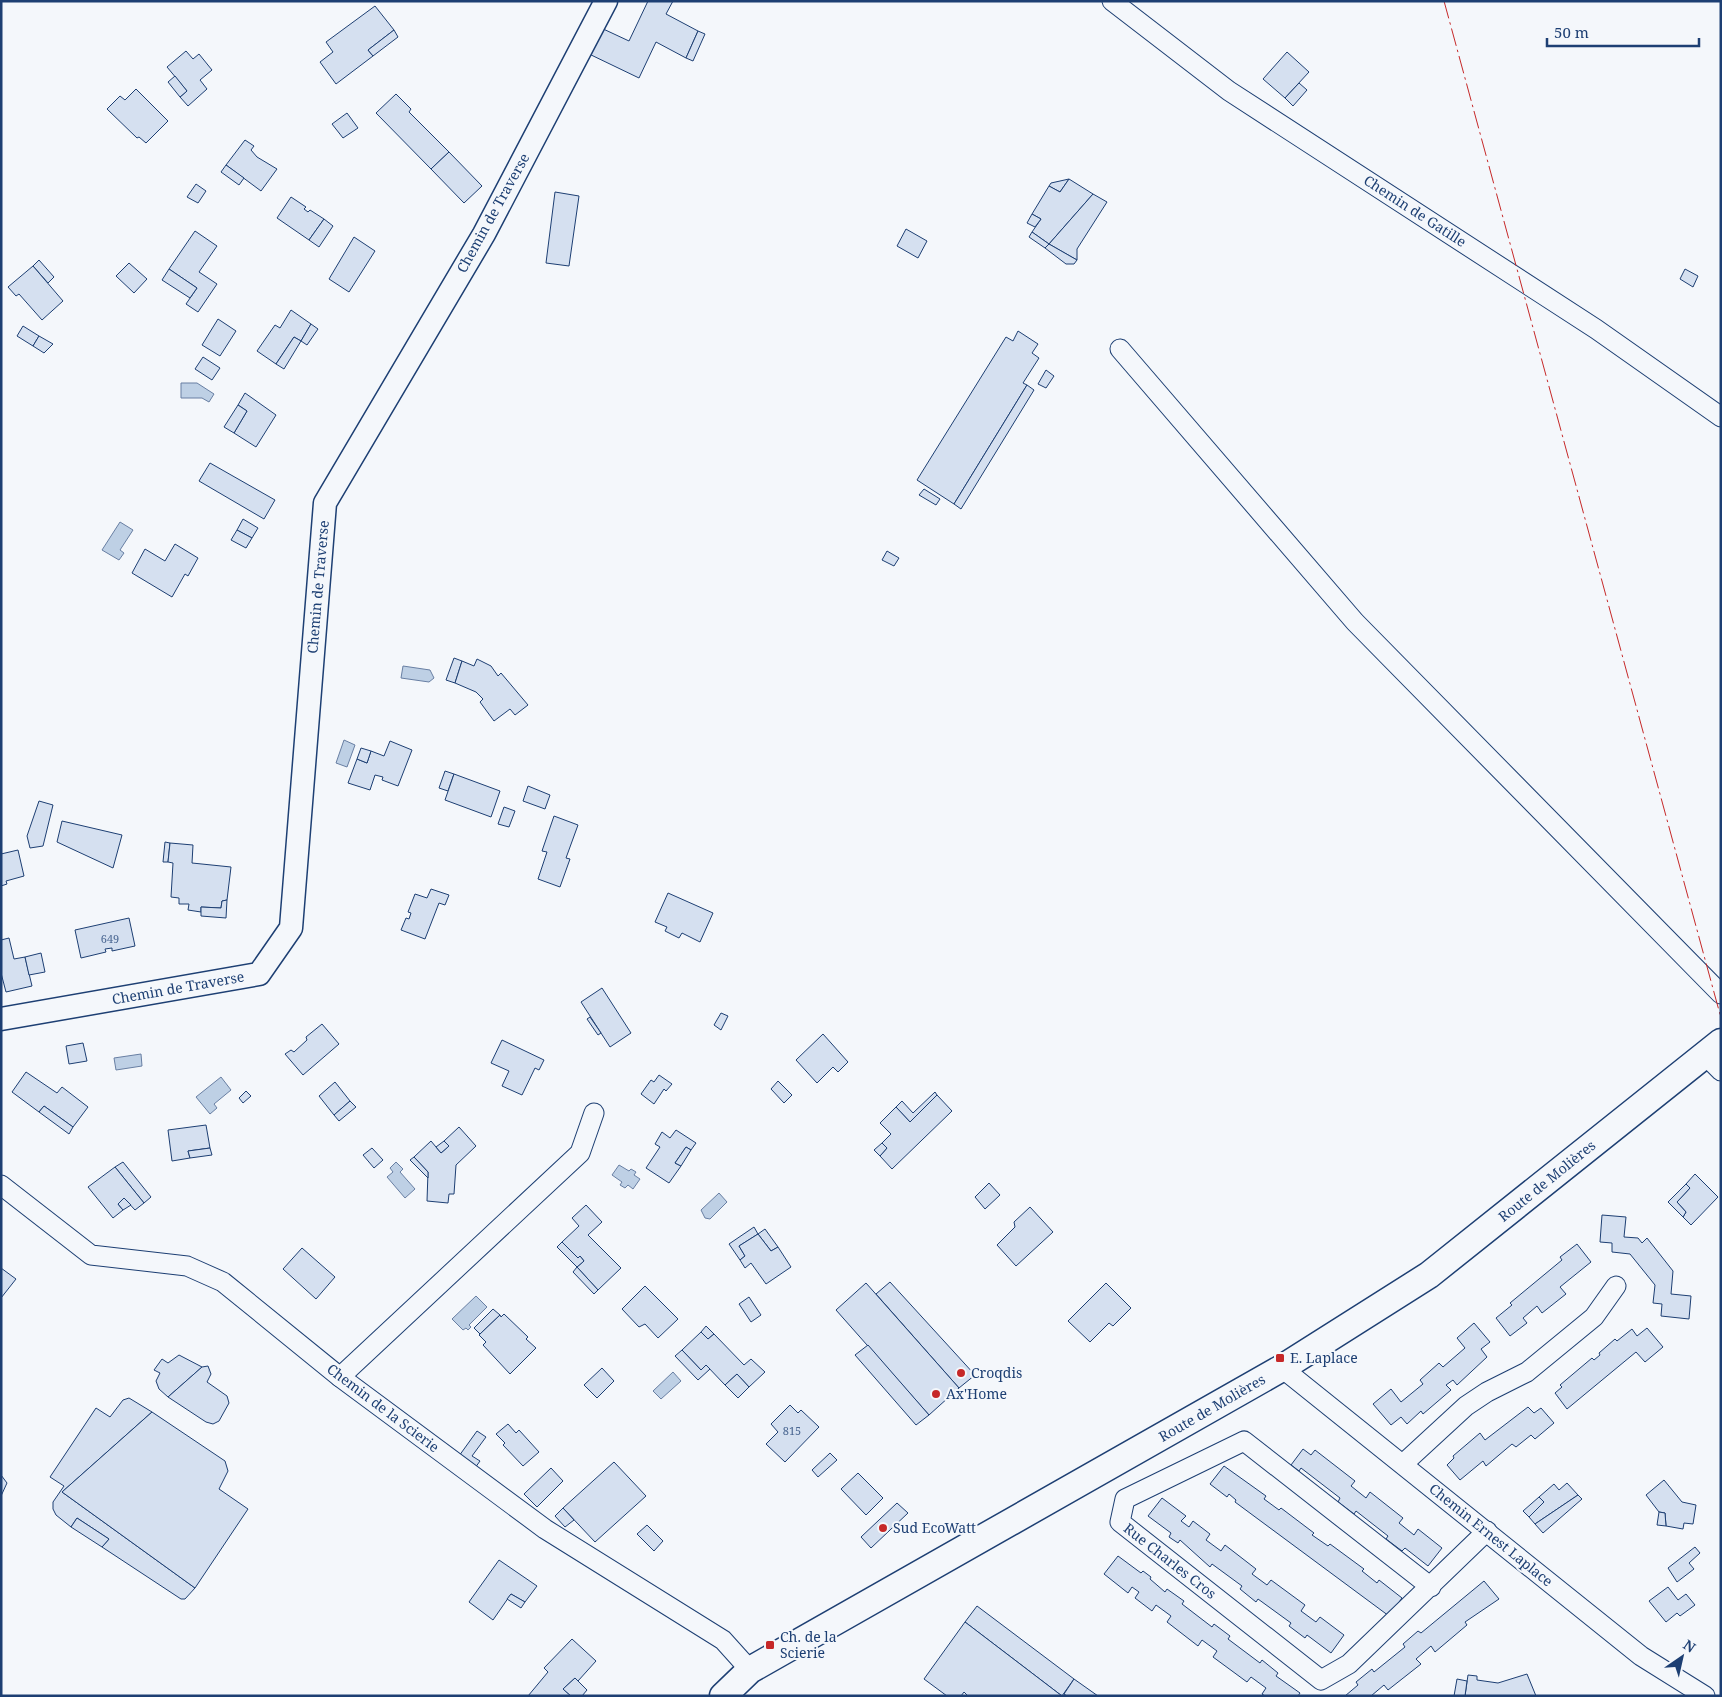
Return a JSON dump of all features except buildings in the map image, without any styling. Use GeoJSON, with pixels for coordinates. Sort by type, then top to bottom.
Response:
{"type":"FeatureCollection","features":[{"type":"Feature","properties":{"kind":"main road","name":"Route de Molières"},"geometry":{"type":"LineString","coordinates":[[724,1696],[750,1670],[1282,1368],[1428,1275],[1715,1056]]}},
{"type":"Feature","properties":{"kind":"street","name":"Chemin de Traverse"},"geometry":{"type":"LineString","coordinates":[[1,1019],[259,974],[291,928],[325,503],[484,234],[606,1]]}},
{"type":"Feature","properties":{"kind":"street","name":"Chemin de Gatille"},"geometry":{"type":"LineString","coordinates":[[1112,1],[1229,91],[1596,329],[1721,417]]}},
{"type":"Feature","properties":{"kind":"street"},"geometry":{"type":"LineString","coordinates":[[1120,349],[1355,622],[1721,994]]}},
{"type":"Feature","properties":{"kind":"street"},"geometry":{"type":"LineString","coordinates":[[340,1377],[580,1152],[594,1113]]}},
{"type":"Feature","properties":{"kind":"street","name":"Chemin de la Scierie"},"geometry":{"type":"LineString","coordinates":[[1,1185],[91,1254],[187,1266],[223,1282],[340,1377],[545,1529],[723,1640],[750,1670]]}},
{"type":"Feature","properties":{"kind":"street"},"geometry":{"type":"LineString","coordinates":[[1403,1464],[1466,1406],[1487,1392],[1527,1372],[1594,1317],[1616,1286]]}},
{"type":"Feature","properties":{"kind":"street","name":"Chemin Ernest Laplace"},"geometry":{"type":"LineString","coordinates":[[1282,1368],[1641,1656],[1705,1696]]}},
{"type":"Feature","properties":{"kind":"street","name":"Rue Charles Cros"},"geometry":{"type":"LineString","coordinates":[[1431,1587],[1244,1441],[1125,1499],[1120,1522],[1321,1680],[1349,1664],[1431,1587],[1487,1531]]}},
{"type":"Feature","properties":{"kind":"water"},"geometry":{"type":"Polygon","coordinates":[[[181,383],[197,383],[214,394],[209,402],[202,398],[181,398],[181,383]]]}},
{"type":"Feature","properties":{"kind":"water"},"geometry":{"type":"Polygon","coordinates":[[[120,522],[133,530],[120,550],[124,553],[119,560],[102,550],[120,522]]]}},
{"type":"Feature","properties":{"kind":"water"},"geometry":{"type":"Polygon","coordinates":[[[403,666],[430,670],[434,678],[429,682],[401,678],[403,666]]]}},
{"type":"Feature","properties":{"kind":"water"},"geometry":{"type":"Polygon","coordinates":[[[344,740],[355,745],[347,767],[336,763],[344,740]]]}},
{"type":"Feature","properties":{"kind":"water"},"geometry":{"type":"Polygon","coordinates":[[[141,1054],[142,1066],[116,1070],[114,1058],[141,1054]]]}},
{"type":"Feature","properties":{"kind":"water"},"geometry":{"type":"Polygon","coordinates":[[[221,1077],[231,1090],[214,1104],[217,1108],[210,1114],[196,1097],[221,1077]]]}},
{"type":"Feature","properties":{"kind":"water"},"geometry":{"type":"Polygon","coordinates":[[[396,1162],[403,1169],[400,1172],[415,1189],[405,1198],[387,1177],[393,1172],[390,1168],[396,1162]]]}},
{"type":"Feature","properties":{"kind":"water"},"geometry":{"type":"Polygon","coordinates":[[[619,1165],[629,1171],[631,1169],[636,1172],[634,1175],[640,1179],[633,1189],[628,1185],[625,1188],[620,1185],[622,1182],[612,1175],[619,1165]]]}},
{"type":"Feature","properties":{"kind":"water"},"geometry":{"type":"Polygon","coordinates":[[[719,1193],[727,1202],[710,1219],[705,1218],[701,1210],[719,1193]]]}},
{"type":"Feature","properties":{"kind":"water"},"geometry":{"type":"Polygon","coordinates":[[[476,1296],[487,1307],[469,1325],[471,1327],[468,1330],[466,1328],[463,1330],[452,1319],[476,1296]]]}},
{"type":"Feature","properties":{"kind":"water"},"geometry":{"type":"Polygon","coordinates":[[[673,1372],[681,1381],[661,1399],[653,1391],[673,1372]]]}},
{"type":"Feature","properties":{"kind":"power"},"geometry":{"type":"LineString","coordinates":[[1444,1],[1721,1018]]}},
{"type":"Feature","properties":{"kind":"place","name":"E. Laplace"},"geometry":{"type":"Point","coordinates":[1280,1358]}},
{"type":"Feature","properties":{"kind":"place","name":"Croqdis"},"geometry":{"type":"Point","coordinates":[961,1373]}},
{"type":"Feature","properties":{"kind":"place","name":"Ax'Home"},"geometry":{"type":"Point","coordinates":[936,1394]}},
{"type":"Feature","properties":{"kind":"place","name":"Sud EcoWatt"},"geometry":{"type":"Point","coordinates":[883,1528]}},
{"type":"Feature","properties":{"kind":"place","name":"Ch. de la Scierie"},"geometry":{"type":"Point","coordinates":[770,1645]}}]}
